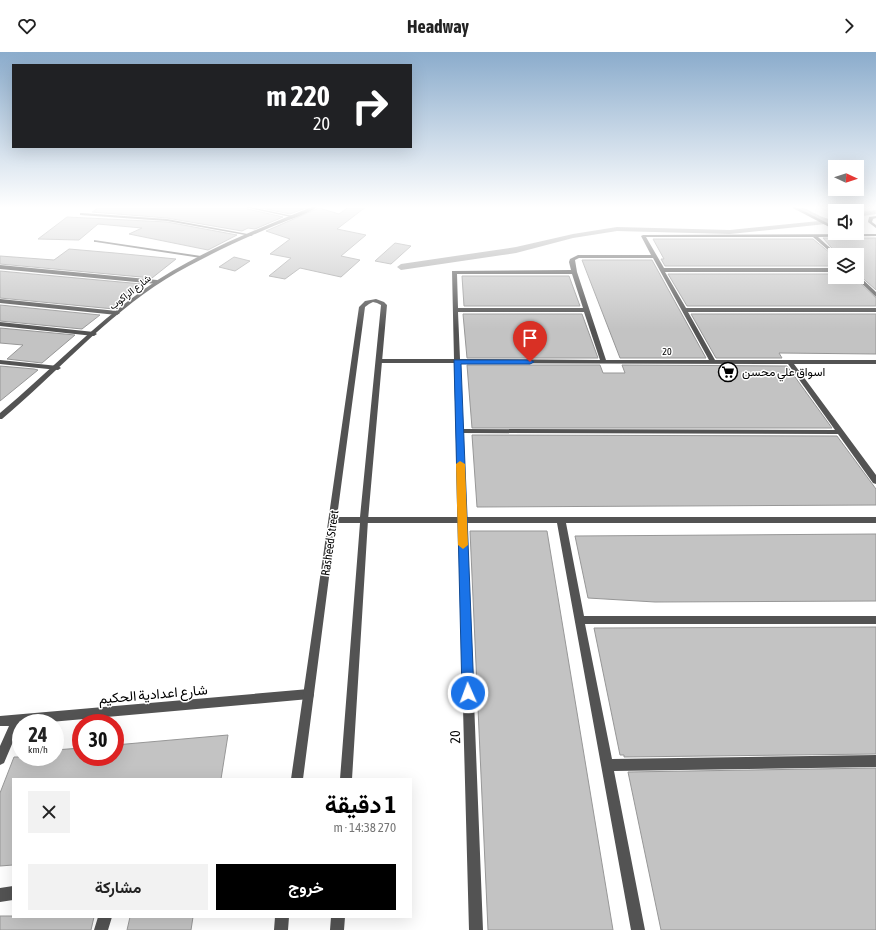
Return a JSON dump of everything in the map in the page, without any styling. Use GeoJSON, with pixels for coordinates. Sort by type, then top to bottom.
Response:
{"type":"FeatureCollection","features":[{"type":"Feature","properties":{"kind":"street"},"geometry":{"type":"LineString","coordinates":[[139,247],[201,257]]}},
{"type":"Feature","properties":{"kind":"street","name":"شارع الراكوب"},"geometry":{"type":"LineString","coordinates":[[0,417],[58,368],[116,313],[157,282],[201,257],[224,247]]}},
{"type":"Feature","properties":{"kind":"street"},"geometry":{"type":"LineString","coordinates":[[649,247],[713,362]]}},
{"type":"Feature","properties":{"kind":"street"},"geometry":{"type":"LineString","coordinates":[[604,362],[574,272],[572,262],[573,258],[578,256],[655,257]]}},
{"type":"Feature","properties":{"kind":"street"},"geometry":{"type":"LineString","coordinates":[[0,267],[157,282]]}},
{"type":"Feature","properties":{"kind":"street"},"geometry":{"type":"LineString","coordinates":[[662,270],[828,270]]}},
{"type":"Feature","properties":{"kind":"street","name":"20"},"geometry":{"type":"LineString","coordinates":[[476,930],[454,272],[574,272]]}},
{"type":"Feature","properties":{"kind":"street"},"geometry":{"type":"LineString","coordinates":[[864,283],[876,295]]}},
{"type":"Feature","properties":{"kind":"street"},"geometry":{"type":"LineString","coordinates":[[0,301],[116,313]]}},
{"type":"Feature","properties":{"kind":"street","name":"Rasheed Street"},"geometry":{"type":"LineString","coordinates":[[297,778],[334,520],[362,307],[367,302],[372,301],[381,302],[384,305],[379,361]]}},
{"type":"Feature","properties":{"kind":"street"},"geometry":{"type":"LineString","coordinates":[[455,310],[587,310]]}},
{"type":"Feature","properties":{"kind":"street"},"geometry":{"type":"LineString","coordinates":[[684,310],[876,310]]}},
{"type":"Feature","properties":{"kind":"street"},"geometry":{"type":"LineString","coordinates":[[0,324],[94,334]]}},
{"type":"Feature","properties":{"kind":"street"},"geometry":{"type":"LineString","coordinates":[[346,778],[364,520],[379,361],[457,362]]}},
{"type":"Feature","properties":{"kind":"street"},"geometry":{"type":"LineString","coordinates":[[0,362],[58,368]]}},
{"type":"Feature","properties":{"kind":"street","name":"20"},"geometry":{"type":"LineString","coordinates":[[457,362],[876,362]]}},
{"type":"Feature","properties":{"kind":"street"},"geometry":{"type":"LineString","coordinates":[[790,362],[876,480]]}},
{"type":"Feature","properties":{"kind":"street"},"geometry":{"type":"LineString","coordinates":[[459,432],[841,432]]}},
{"type":"Feature","properties":{"kind":"street"},"geometry":{"type":"LineString","coordinates":[[334,520],[876,520]]}},
{"type":"Feature","properties":{"kind":"street"},"geometry":{"type":"LineString","coordinates":[[561,520],[638,930]]}},
{"type":"Feature","properties":{"kind":"street"},"geometry":{"type":"LineString","coordinates":[[580,620],[876,620]]}},
{"type":"Feature","properties":{"kind":"street","name":"شارع اعدادية الحكيم"},"geometry":{"type":"LineString","coordinates":[[64,715],[309,694]]}},
{"type":"Feature","properties":{"kind":"street","name":"شارع اعدادية الحكيم"},"geometry":{"type":"LineString","coordinates":[[0,721],[12,720]]}},
{"type":"Feature","properties":{"kind":"street"},"geometry":{"type":"LineString","coordinates":[[0,759],[12,732]]}},
{"type":"Feature","properties":{"kind":"street"},"geometry":{"type":"LineString","coordinates":[[607,765],[876,761]]}},
{"type":"Feature","properties":{"kind":"street"},"geometry":{"type":"LineString","coordinates":[[0,895],[12,893]]}},
{"type":"Feature","properties":{"kind":"street"},"geometry":{"type":"LineString","coordinates":[[101,930],[105,918]]}},
{"type":"Feature","properties":{"kind":"street"},"geometry":{"type":"LineString","coordinates":[[281,930],[282,918]]}},
{"type":"Feature","properties":{"kind":"street"},"geometry":{"type":"LineString","coordinates":[[337,930],[338,918]]}},
{"type":"Feature","properties":{"kind":"building"},"geometry":{"type":"Polygon","coordinates":[[[193,247],[214,247],[208,250],[193,247]]]}},
{"type":"Feature","properties":{"kind":"building"},"geometry":{"type":"Polygon","coordinates":[[[279,247],[352,247],[341,256],[360,260],[341,277],[300,268],[285,279],[269,276],[291,258],[270,254],[279,247]]]}},
{"type":"Feature","properties":{"kind":"building"},"geometry":{"type":"Polygon","coordinates":[[[391,247],[410,247],[391,264],[375,261],[391,247]]]}},
{"type":"Feature","properties":{"kind":"building"},"geometry":{"type":"Polygon","coordinates":[[[657,247],[823,247],[828,251],[828,266],[665,266],[661,259],[664,259],[657,247]]]}},
{"type":"Feature","properties":{"kind":"building"},"geometry":{"type":"Polygon","coordinates":[[[831,247],[876,247],[876,290],[864,279],[864,248],[831,247]]]}},
{"type":"Feature","properties":{"kind":"building"},"geometry":{"type":"Polygon","coordinates":[[[69,249],[176,259],[152,278],[0,264],[0,256],[54,260],[69,249]]]}},
{"type":"Feature","properties":{"kind":"building"},"geometry":{"type":"Polygon","coordinates":[[[234,257],[250,261],[235,271],[219,267],[234,257]]]}},
{"type":"Feature","properties":{"kind":"building"},"geometry":{"type":"Polygon","coordinates":[[[582,260],[652,260],[706,358],[620,358],[582,260]]]}},
{"type":"Feature","properties":{"kind":"building"},"geometry":{"type":"Polygon","coordinates":[[[0,271],[142,284],[114,309],[0,298],[0,271]]]}},
{"type":"Feature","properties":{"kind":"building"},"geometry":{"type":"Polygon","coordinates":[[[668,274],[828,274],[828,284],[861,284],[876,298],[876,306],[687,306],[668,274]]]}},
{"type":"Feature","properties":{"kind":"building"},"geometry":{"type":"Polygon","coordinates":[[[462,276],[569,276],[580,306],[464,306],[462,276]]]}},
{"type":"Feature","properties":{"kind":"building"},"geometry":{"type":"Polygon","coordinates":[[[0,305],[100,315],[82,329],[0,321],[0,305]]]}},
{"type":"Feature","properties":{"kind":"building"},"geometry":{"type":"Polygon","coordinates":[[[463,314],[582,314],[598,358],[467,358],[463,314]]]}},
{"type":"Feature","properties":{"kind":"building"},"geometry":{"type":"Polygon","coordinates":[[[691,314],[876,314],[876,354],[779,353],[782,358],[716,358],[691,314]]]}},
{"type":"Feature","properties":{"kind":"building"},"geometry":{"type":"Polygon","coordinates":[[[0,328],[75,335],[42,363],[7,359],[23,345],[0,343],[0,328]]]}},
{"type":"Feature","properties":{"kind":"building"},"geometry":{"type":"Polygon","coordinates":[[[467,365],[600,365],[603,373],[625,373],[622,365],[787,366],[832,428],[472,428],[467,365]]]}},
{"type":"Feature","properties":{"kind":"building"},"geometry":{"type":"Polygon","coordinates":[[[0,366],[34,369],[38,370],[0,401],[0,366]]]}},
{"type":"Feature","properties":{"kind":"building"},"geometry":{"type":"Polygon","coordinates":[[[472,435],[837,436],[876,489],[876,505],[477,507],[472,435]]]}},
{"type":"Feature","properties":{"kind":"building"},"geometry":{"type":"Polygon","coordinates":[[[470,531],[547,531],[613,930],[488,930],[470,531]]]}},
{"type":"Feature","properties":{"kind":"building"},"geometry":{"type":"Polygon","coordinates":[[[876,534],[876,601],[655,602],[588,598],[575,536],[876,534]]]}},
{"type":"Feature","properties":{"kind":"building"},"geometry":{"type":"Polygon","coordinates":[[[876,627],[876,754],[624,757],[624,755],[620,755],[594,628],[876,627]]]}},
{"type":"Feature","properties":{"kind":"building"},"geometry":{"type":"Polygon","coordinates":[[[228,735],[221,778],[12,778],[12,865],[0,866],[0,793],[12,762],[12,766],[64,766],[64,749],[72,749],[72,766],[124,766],[124,744],[228,735]]]}},
{"type":"Feature","properties":{"kind":"building"},"geometry":{"type":"Polygon","coordinates":[[[876,768],[876,930],[661,930],[628,772],[876,768]]]}},
{"type":"Feature","properties":{"kind":"building"},"geometry":{"type":"Polygon","coordinates":[[[0,916],[12,916],[12,918],[94,918],[91,930],[0,930],[0,916]]]}},
{"type":"Feature","properties":{"kind":"building"},"geometry":{"type":"Polygon","coordinates":[[[130,918],[193,918],[191,930],[127,930],[130,918]]]}},
{"type":"Feature","properties":{"kind":"waterway"},"geometry":{"type":"LineString","coordinates":[[401,267],[528,247]]}},
{"type":"Feature","properties":{"kind":"slow traffic"},"geometry":{"type":"LineString","coordinates":[[460,464],[463,545]]}},
{"type":"Feature","properties":{"kind":"place","name":"اسواق علي محسن"},"geometry":{"type":"Point","coordinates":[728,372]}},
{"type":"Feature","properties":{"kind":"route"},"geometry":{"type":"LineString","coordinates":[[468,693],[457,362],[530,362]]}}]}
